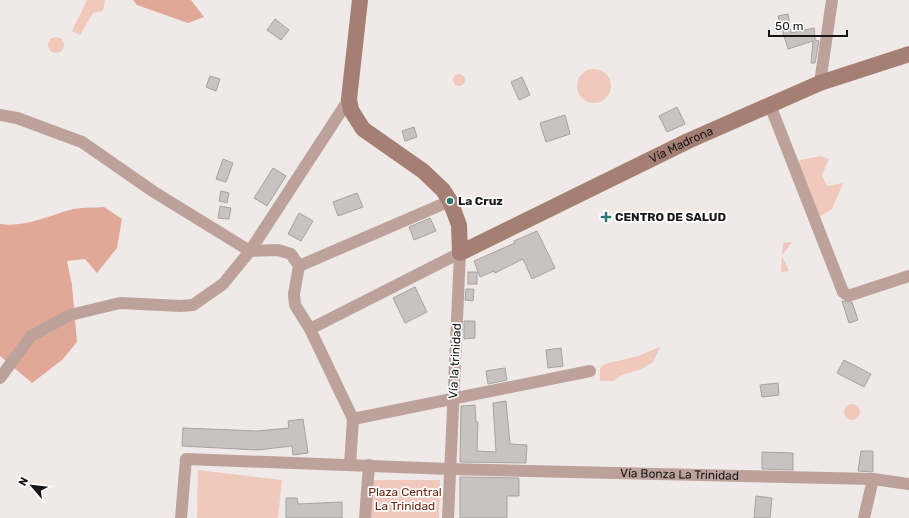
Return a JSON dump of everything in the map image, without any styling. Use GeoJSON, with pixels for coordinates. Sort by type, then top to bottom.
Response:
{"type":"FeatureCollection","features":[{"type":"Feature","properties":{"kind":"street"},"geometry":{"type":"LineString","coordinates":[[310,329],[460,253],[458,225],[450,201],[434,180],[363,129],[351,110],[349,99],[360,0]]}},
{"type":"Feature","properties":{"kind":"street"},"geometry":{"type":"LineString","coordinates":[[820,83],[832,0]]}},
{"type":"Feature","properties":{"kind":"street","name":"Vía Madrona"},"geometry":{"type":"LineString","coordinates":[[460,253],[688,141],[820,83],[909,54]]}},
{"type":"Feature","properties":{"kind":"street"},"geometry":{"type":"LineString","coordinates":[[0,378],[32,336],[66,317],[120,303],[181,306],[193,305],[223,284],[250,251],[349,99]]}},
{"type":"Feature","properties":{"kind":"street"},"geometry":{"type":"LineString","coordinates":[[770,105],[844,292],[847,295],[851,295],[909,276]]}},
{"type":"Feature","properties":{"kind":"street"},"geometry":{"type":"LineString","coordinates":[[0,114],[17,118],[82,142],[154,192],[250,251],[286,251],[295,258],[299,266],[294,299],[295,305],[310,329],[353,419],[350,464]]}},
{"type":"Feature","properties":{"kind":"street"},"geometry":{"type":"LineString","coordinates":[[299,266],[450,201]]}},
{"type":"Feature","properties":{"kind":"street","name":"Vía la trinidad"},"geometry":{"type":"LineString","coordinates":[[448,518],[449,469],[460,253]]}},
{"type":"Feature","properties":{"kind":"street"},"geometry":{"type":"LineString","coordinates":[[353,419],[590,371]]}},
{"type":"Feature","properties":{"kind":"street","name":"Vía Bonza La Trinidad"},"geometry":{"type":"LineString","coordinates":[[181,518],[186,459],[350,464],[449,469],[873,480],[909,484]]}},
{"type":"Feature","properties":{"kind":"street"},"geometry":{"type":"LineString","coordinates":[[365,518],[369,465]]}},
{"type":"Feature","properties":{"kind":"street"},"geometry":{"type":"LineString","coordinates":[[864,518],[873,480]]}},
{"type":"Feature","properties":{"kind":"green space"},"geometry":{"type":"Polygon","coordinates":[[[87,0],[105,0],[103,11],[93,13],[80,35],[72,31],[87,0]]]}},
{"type":"Feature","properties":{"kind":"green space"},"geometry":{"type":"Polygon","coordinates":[[[56,37],[63,42],[64,45],[59,52],[56,53],[49,48],[48,45],[53,38],[56,37]]]}},
{"type":"Feature","properties":{"kind":"green space"},"geometry":{"type":"Polygon","coordinates":[[[594,69],[606,74],[611,86],[606,98],[594,103],[582,98],[577,86],[582,74],[594,69]]]}},
{"type":"Feature","properties":{"kind":"green space"},"geometry":{"type":"Polygon","coordinates":[[[461,74],[464,75],[464,85],[457,86],[454,85],[453,78],[454,75],[461,74]]]}},
{"type":"Feature","properties":{"kind":"green space"},"geometry":{"type":"Polygon","coordinates":[[[821,156],[829,159],[822,175],[827,186],[843,183],[832,209],[821,216],[811,210],[793,168],[800,160],[821,156]]]}},
{"type":"Feature","properties":{"kind":"green space"},"geometry":{"type":"Polygon","coordinates":[[[792,242],[782,256],[783,243],[792,242]]]}},
{"type":"Feature","properties":{"kind":"green space"},"geometry":{"type":"Polygon","coordinates":[[[782,256],[789,271],[781,272],[782,256]]]}},
{"type":"Feature","properties":{"kind":"green space"},"geometry":{"type":"Polygon","coordinates":[[[660,347],[653,362],[641,369],[620,376],[614,381],[600,381],[600,368],[605,364],[638,356],[660,347]]]}},
{"type":"Feature","properties":{"kind":"green space"},"geometry":{"type":"Polygon","coordinates":[[[849,404],[855,404],[860,409],[858,418],[855,420],[849,420],[844,415],[844,409],[849,404]]]}},
{"type":"Feature","properties":{"kind":"green space"},"geometry":{"type":"Polygon","coordinates":[[[198,470],[282,480],[278,518],[197,518],[198,470]]]}},
{"type":"Feature","properties":{"kind":"green space","name":"Plaza Central La Trinidad"},"geometry":{"type":"Polygon","coordinates":[[[371,480],[440,480],[439,518],[370,518],[371,480]]]}},
{"type":"Feature","properties":{"kind":"shaded area"},"geometry":{"type":"Polygon","coordinates":[[[133,0],[191,0],[204,17],[188,23],[137,5],[133,0]]]}},
{"type":"Feature","properties":{"kind":"shaded area"},"geometry":{"type":"Polygon","coordinates":[[[104,207],[122,219],[117,248],[97,273],[85,259],[67,261],[72,285],[77,342],[62,360],[32,383],[0,356],[0,224],[9,225],[26,223],[74,209],[104,207]]]}},
{"type":"Feature","properties":{"kind":"building"},"geometry":{"type":"Polygon","coordinates":[[[788,14],[791,33],[814,28],[815,40],[819,41],[815,63],[811,63],[813,41],[788,49],[778,16],[788,14]]]}},
{"type":"Feature","properties":{"kind":"building"},"geometry":{"type":"Polygon","coordinates":[[[275,19],[289,30],[281,40],[267,30],[275,19]]]}},
{"type":"Feature","properties":{"kind":"building"},"geometry":{"type":"Polygon","coordinates":[[[210,76],[220,79],[216,91],[206,87],[210,76]]]}},
{"type":"Feature","properties":{"kind":"building"},"geometry":{"type":"Polygon","coordinates":[[[522,77],[530,95],[519,100],[511,82],[522,77]]]}},
{"type":"Feature","properties":{"kind":"building"},"geometry":{"type":"Polygon","coordinates":[[[677,107],[685,124],[667,132],[659,116],[677,107]]]}},
{"type":"Feature","properties":{"kind":"building"},"geometry":{"type":"Polygon","coordinates":[[[565,115],[570,134],[546,142],[540,123],[565,115]]]}},
{"type":"Feature","properties":{"kind":"building"},"geometry":{"type":"Polygon","coordinates":[[[414,127],[417,137],[405,141],[402,131],[414,127]]]}},
{"type":"Feature","properties":{"kind":"building"},"geometry":{"type":"Polygon","coordinates":[[[223,159],[233,163],[226,182],[216,179],[223,159]]]}},
{"type":"Feature","properties":{"kind":"building"},"geometry":{"type":"Polygon","coordinates":[[[273,168],[286,176],[267,206],[254,198],[273,168]]]}},
{"type":"Feature","properties":{"kind":"building"},"geometry":{"type":"Polygon","coordinates":[[[221,191],[229,193],[227,203],[219,201],[221,191]]]}},
{"type":"Feature","properties":{"kind":"building"},"geometry":{"type":"Polygon","coordinates":[[[357,193],[363,207],[338,216],[333,202],[357,193]]]}},
{"type":"Feature","properties":{"kind":"building"},"geometry":{"type":"Polygon","coordinates":[[[220,206],[231,208],[229,219],[218,218],[220,206]]]}},
{"type":"Feature","properties":{"kind":"building"},"geometry":{"type":"Polygon","coordinates":[[[299,213],[313,221],[301,241],[288,234],[299,213]]]}},
{"type":"Feature","properties":{"kind":"building"},"geometry":{"type":"Polygon","coordinates":[[[430,218],[436,231],[414,240],[409,227],[430,218]]]}},
{"type":"Feature","properties":{"kind":"building"},"geometry":{"type":"Polygon","coordinates":[[[537,231],[555,268],[532,279],[523,259],[495,273],[494,271],[480,277],[474,261],[515,243],[514,241],[537,231]]]}},
{"type":"Feature","properties":{"kind":"building"},"geometry":{"type":"Polygon","coordinates":[[[468,272],[477,272],[477,284],[468,284],[468,272]]]}},
{"type":"Feature","properties":{"kind":"building"},"geometry":{"type":"Polygon","coordinates":[[[415,287],[427,312],[405,323],[393,298],[415,287]]]}},
{"type":"Feature","properties":{"kind":"building"},"geometry":{"type":"Polygon","coordinates":[[[466,289],[474,289],[473,301],[465,300],[466,289]]]}},
{"type":"Feature","properties":{"kind":"building"},"geometry":{"type":"Polygon","coordinates":[[[842,301],[852,302],[858,320],[849,323],[842,301]]]}},
{"type":"Feature","properties":{"kind":"building"},"geometry":{"type":"Polygon","coordinates":[[[464,321],[475,321],[475,338],[464,339],[464,321]]]}},
{"type":"Feature","properties":{"kind":"building"},"geometry":{"type":"Polygon","coordinates":[[[561,348],[563,366],[548,368],[546,350],[561,348]]]}},
{"type":"Feature","properties":{"kind":"building"},"geometry":{"type":"Polygon","coordinates":[[[844,360],[871,374],[864,387],[837,373],[844,360]]]}},
{"type":"Feature","properties":{"kind":"building"},"geometry":{"type":"Polygon","coordinates":[[[505,368],[507,380],[488,384],[486,371],[505,368]]]}},
{"type":"Feature","properties":{"kind":"building"},"geometry":{"type":"Polygon","coordinates":[[[778,383],[779,395],[762,397],[760,385],[778,383]]]}},
{"type":"Feature","properties":{"kind":"building"},"geometry":{"type":"Polygon","coordinates":[[[506,401],[510,444],[527,445],[526,463],[460,462],[461,406],[475,405],[476,422],[478,422],[477,451],[496,452],[493,403],[506,401]]]}},
{"type":"Feature","properties":{"kind":"building"},"geometry":{"type":"Polygon","coordinates":[[[303,419],[308,453],[293,455],[292,446],[257,450],[182,446],[183,428],[257,431],[289,428],[288,421],[303,419]]]}},
{"type":"Feature","properties":{"kind":"building"},"geometry":{"type":"Polygon","coordinates":[[[861,451],[873,451],[873,472],[858,471],[861,451]]]}},
{"type":"Feature","properties":{"kind":"building"},"geometry":{"type":"Polygon","coordinates":[[[762,452],[793,453],[793,470],[762,469],[762,452]]]}},
{"type":"Feature","properties":{"kind":"building"},"geometry":{"type":"Polygon","coordinates":[[[460,477],[519,478],[519,496],[507,496],[507,518],[460,518],[460,477]]]}},
{"type":"Feature","properties":{"kind":"building"},"geometry":{"type":"Polygon","coordinates":[[[756,496],[772,498],[770,518],[754,518],[756,496]]]}},
{"type":"Feature","properties":{"kind":"building"},"geometry":{"type":"Polygon","coordinates":[[[286,498],[297,498],[298,504],[342,502],[342,518],[286,518],[286,498]]]}},
{"type":"Feature","properties":{"kind":"place","name":"La Cruz"},"geometry":{"type":"Point","coordinates":[450,201]}},
{"type":"Feature","properties":{"kind":"place","name":"CENTRO DE SALUD"},"geometry":{"type":"Point","coordinates":[606,217]}}]}
